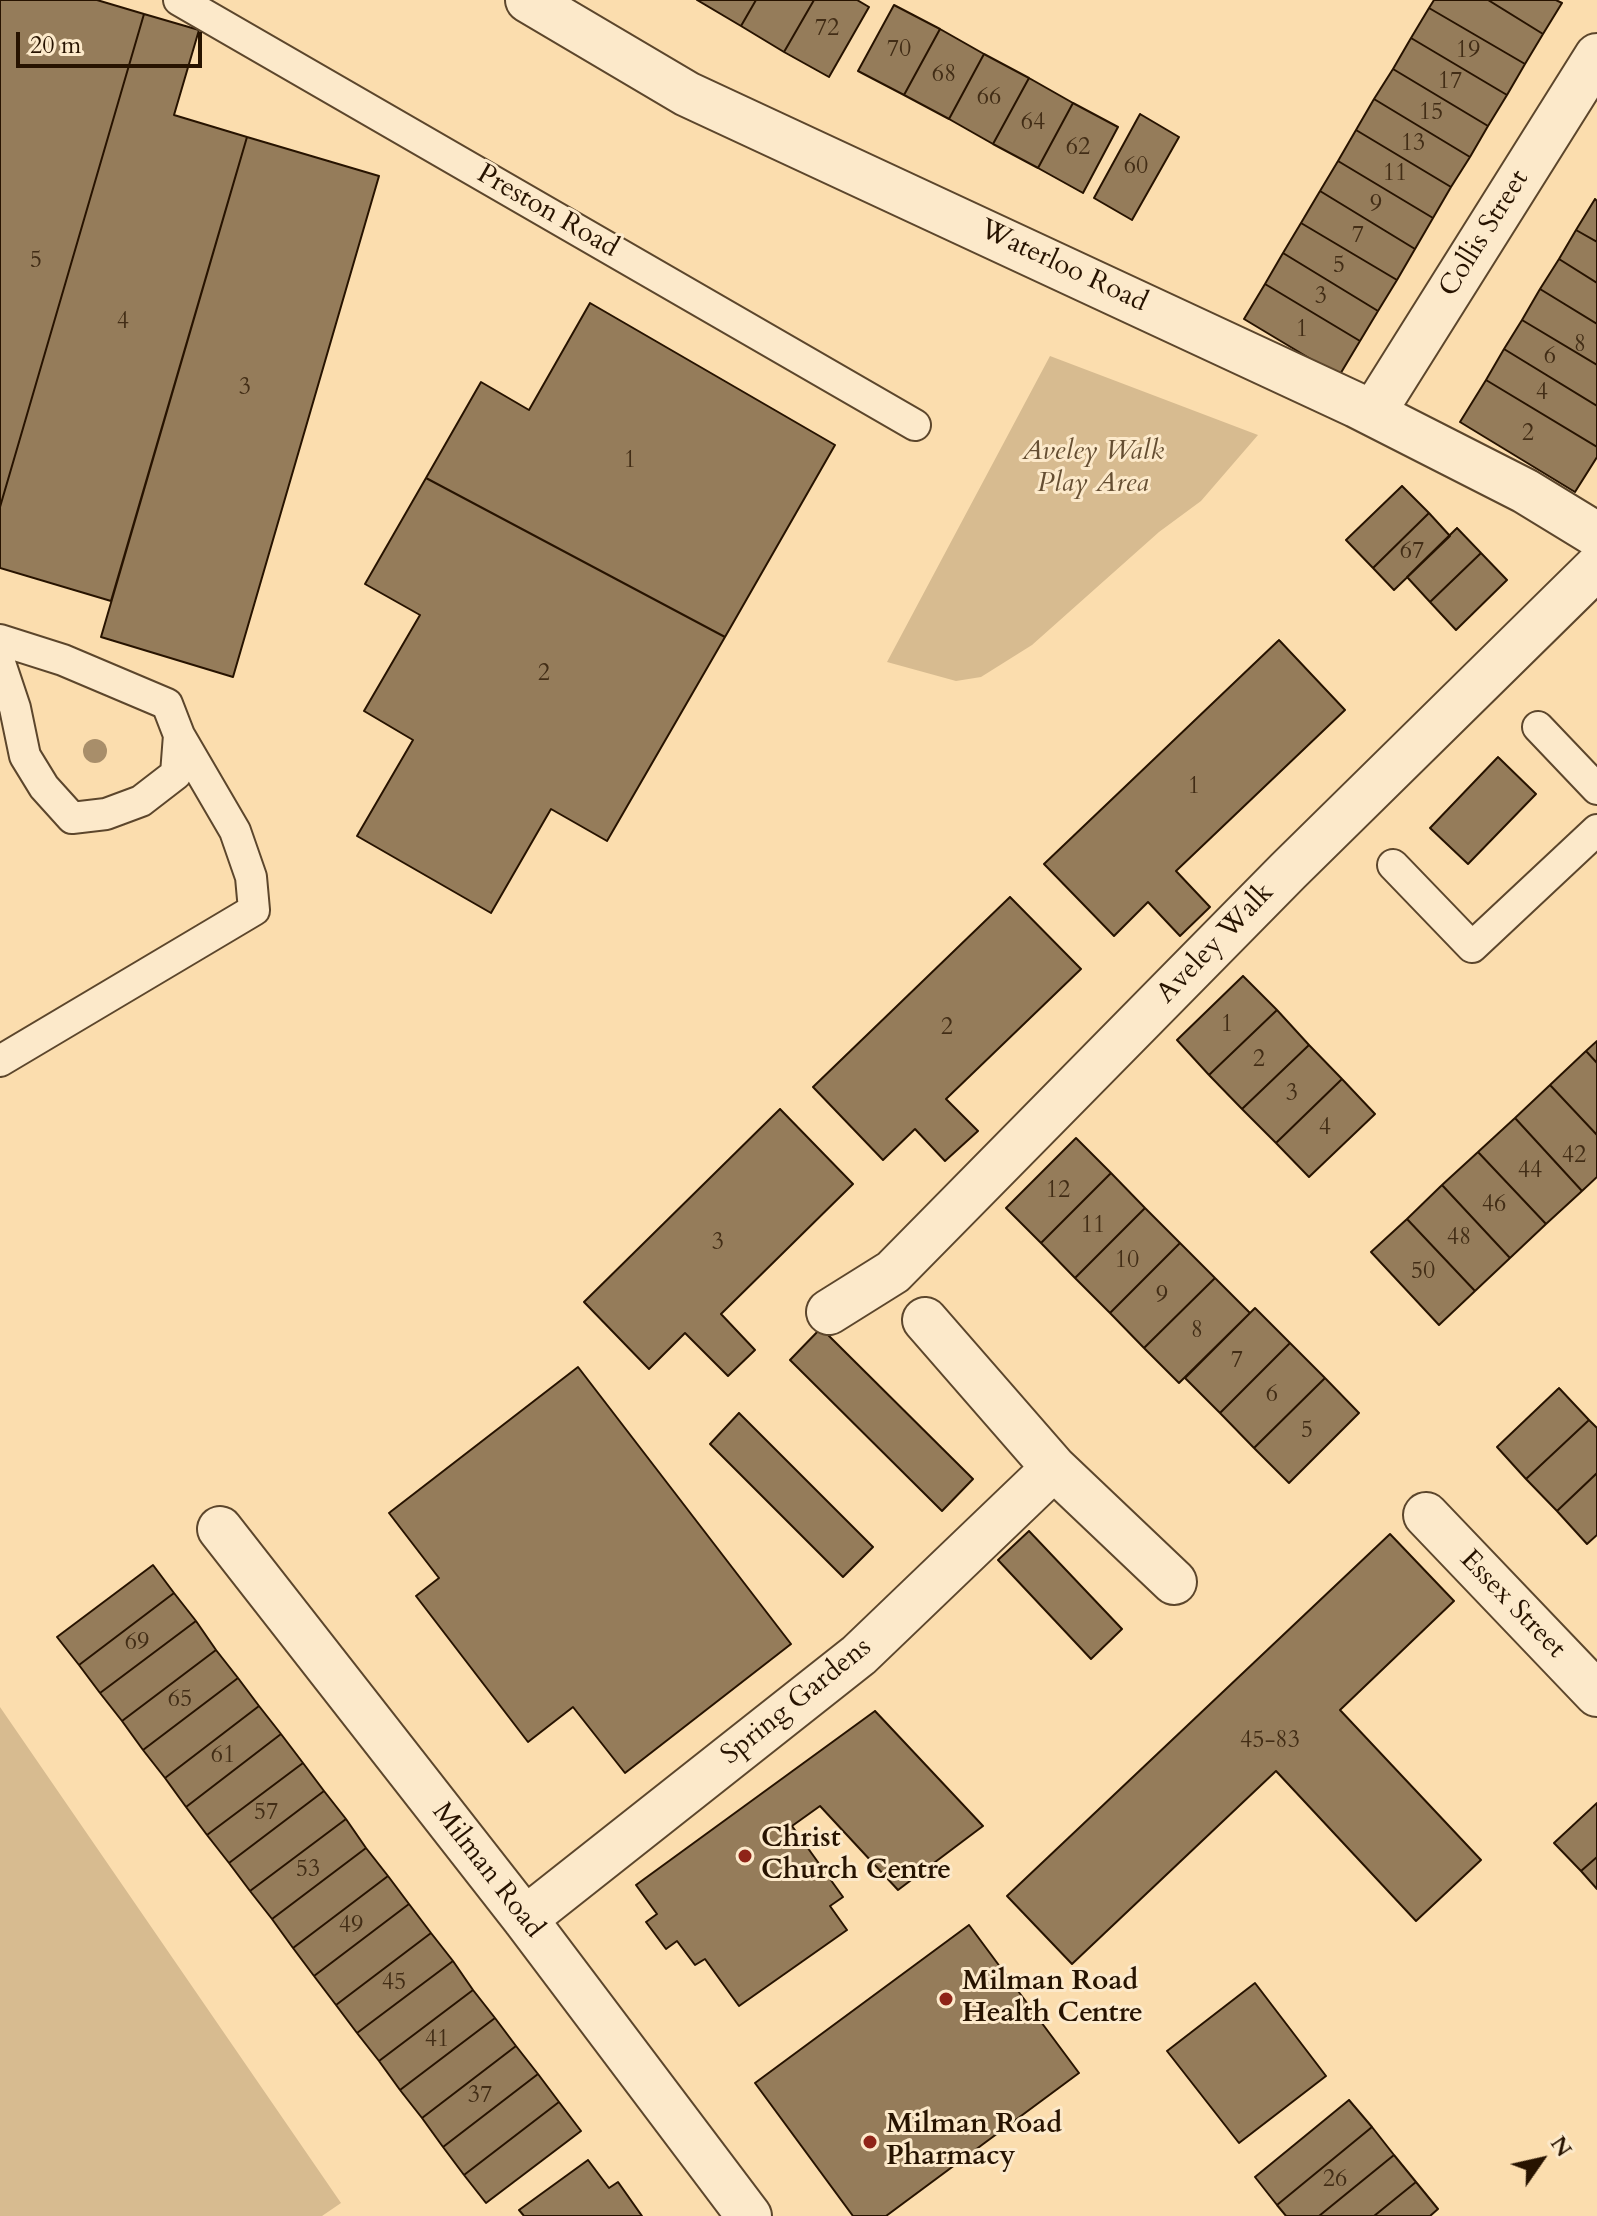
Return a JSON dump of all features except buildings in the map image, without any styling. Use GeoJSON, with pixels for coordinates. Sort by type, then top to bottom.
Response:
{"type":"FeatureCollection","features":[{"type":"Feature","properties":{"kind":"street","name":"Waterloo Road"},"geometry":{"type":"LineString","coordinates":[[528,0],[687,94],[1373,413],[1525,491],[1597,535]]}},
{"type":"Feature","properties":{"kind":"street","name":"Collis Street"},"geometry":{"type":"LineString","coordinates":[[1373,413],[1597,56]]}},
{"type":"Feature","properties":{"kind":"street","name":"Aveley Walk"},"geometry":{"type":"LineString","coordinates":[[829,1312],[893,1272],[1288,871],[1597,567]]}},
{"type":"Feature","properties":{"kind":"street"},"geometry":{"type":"LineString","coordinates":[[925,1320],[1054,1468],[1174,1582]]}},
{"type":"Feature","properties":{"kind":"street","name":"Spring Gardens"},"geometry":{"type":"LineString","coordinates":[[525,1919],[859,1655],[1054,1468]]}},
{"type":"Feature","properties":{"kind":"street","name":"Essex Street"},"geometry":{"type":"LineString","coordinates":[[1426,1515],[1597,1694]]}},
{"type":"Feature","properties":{"kind":"street","name":"Milman Road"},"geometry":{"type":"LineString","coordinates":[[220,1529],[525,1919],[749,2216]]}},
{"type":"Feature","properties":{"kind":"lane","name":"Preston Road"},"geometry":{"type":"LineString","coordinates":[[179,0],[915,425]]}},
{"type":"Feature","properties":{"kind":"lane"},"geometry":{"type":"LineString","coordinates":[[0,640],[63,660],[167,704],[179,735],[235,831],[251,877],[254,910],[0,1061]]}},
{"type":"Feature","properties":{"kind":"lane"},"geometry":{"type":"LineString","coordinates":[[0,663],[25,756],[44,787],[72,818],[106,814],[129,805],[176,774],[179,735]]}},
{"type":"Feature","properties":{"kind":"lane"},"geometry":{"type":"LineString","coordinates":[[1538,727],[1597,789]]}},
{"type":"Feature","properties":{"kind":"lane"},"geometry":{"type":"LineString","coordinates":[[1393,865],[1472,947],[1597,830]]}},
{"type":"Feature","properties":{"kind":"green space","name":"Aveley Walk Play Area"},"geometry":{"type":"Polygon","coordinates":[[[1050,356],[1258,435],[1201,501],[1159,532],[1032,645],[981,677],[956,681],[887,662],[1050,356]]]}},
{"type":"Feature","properties":{"kind":"green space"},"geometry":{"type":"Polygon","coordinates":[[[0,1707],[341,2203],[322,2216],[0,2216],[0,1707]]]}},
{"type":"Feature","properties":{"kind":"place","name":"Christ Church Centre"},"geometry":{"type":"Point","coordinates":[745,1856]}},
{"type":"Feature","properties":{"kind":"place","name":"Milman Road Health Centre"},"geometry":{"type":"Point","coordinates":[946,1999]}},
{"type":"Feature","properties":{"kind":"place","name":"Milman Road Pharmacy"},"geometry":{"type":"Point","coordinates":[870,2142]}}]}
